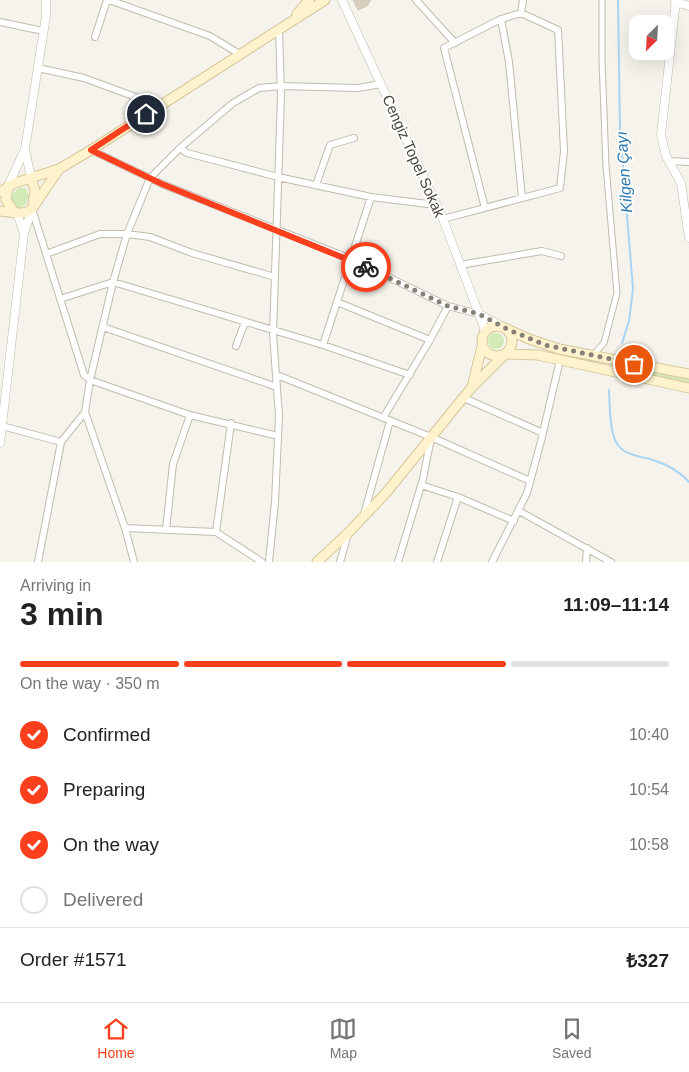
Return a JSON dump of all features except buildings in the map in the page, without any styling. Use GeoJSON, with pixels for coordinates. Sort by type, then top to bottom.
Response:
{"type":"FeatureCollection","features":[{"type":"Feature","properties":{"kind":"main road"},"geometry":{"type":"LineString","coordinates":[[290,22],[309,0]]}},
{"type":"Feature","properties":{"kind":"main road"},"geometry":{"type":"LineString","coordinates":[[16,213],[6,200],[4,189],[60,169],[325,0]]}},
{"type":"Feature","properties":{"kind":"main road"},"geometry":{"type":"LineString","coordinates":[[0,211],[28,212],[60,169]]}},
{"type":"Feature","properties":{"kind":"main road"},"geometry":{"type":"LineString","coordinates":[[31,178],[35,191],[32,209]]}},
{"type":"Feature","properties":{"kind":"main road"},"geometry":{"type":"LineString","coordinates":[[472,387],[482,346],[482,336],[493,326],[505,328],[545,345],[592,356],[689,374]]}},
{"type":"Feature","properties":{"kind":"main road"},"geometry":{"type":"LineString","coordinates":[[317,562],[348,534],[399,477],[472,387],[505,355],[513,342],[510,333],[505,328]]}},
{"type":"Feature","properties":{"kind":"main road"},"geometry":{"type":"LineString","coordinates":[[482,346],[488,354],[498,357],[531,354],[689,388]]}},
{"type":"Feature","properties":{"kind":"street"},"geometry":{"type":"LineString","coordinates":[[4,189],[25,149],[44,31],[46,0]]}},
{"type":"Feature","properties":{"kind":"street"},"geometry":{"type":"LineString","coordinates":[[96,37],[108,0],[210,36],[241,55]]}},
{"type":"Feature","properties":{"kind":"street","name":"Cengiz Topel Sokak"},"geometry":{"type":"LineString","coordinates":[[342,0],[436,205],[485,332]]}},
{"type":"Feature","properties":{"kind":"street"},"geometry":{"type":"LineString","coordinates":[[416,0],[455,42]]}},
{"type":"Feature","properties":{"kind":"street"},"geometry":{"type":"LineString","coordinates":[[521,13],[523,0]]}},
{"type":"Feature","properties":{"kind":"street"},"geometry":{"type":"LineString","coordinates":[[592,356],[604,343],[617,293],[606,166],[602,0]]}},
{"type":"Feature","properties":{"kind":"street"},"geometry":{"type":"LineString","coordinates":[[689,6],[676,1],[661,135],[669,161],[681,183],[689,238]]}},
{"type":"Feature","properties":{"kind":"street"},"geometry":{"type":"LineString","coordinates":[[442,219],[485,208],[560,188],[564,151],[558,30],[521,13],[501,19],[444,48],[485,208]]}},
{"type":"Feature","properties":{"kind":"street"},"geometry":{"type":"LineString","coordinates":[[501,19],[509,62],[522,198]]}},
{"type":"Feature","properties":{"kind":"street"},"geometry":{"type":"LineString","coordinates":[[0,22],[44,31]]}},
{"type":"Feature","properties":{"kind":"street"},"geometry":{"type":"LineString","coordinates":[[269,562],[280,416],[274,331],[281,86],[279,29]]}},
{"type":"Feature","properties":{"kind":"street"},"geometry":{"type":"LineString","coordinates":[[38,68],[84,78],[160,106]]}},
{"type":"Feature","properties":{"kind":"street"},"geometry":{"type":"LineString","coordinates":[[38,562],[62,442],[84,412],[113,282],[127,234],[150,178],[180,148],[233,103],[259,88],[281,86],[358,88],[381,84]]}},
{"type":"Feature","properties":{"kind":"street"},"geometry":{"type":"LineString","coordinates":[[316,185],[330,145],[354,138]]}},
{"type":"Feature","properties":{"kind":"street"},"geometry":{"type":"LineString","coordinates":[[180,148],[188,153],[278,177],[370,197],[436,205]]}},
{"type":"Feature","properties":{"kind":"street"},"geometry":{"type":"LineString","coordinates":[[25,149],[31,178]]}},
{"type":"Feature","properties":{"kind":"street"},"geometry":{"type":"LineString","coordinates":[[91,150],[150,178],[351,260],[448,306],[479,314],[505,328]]}},
{"type":"Feature","properties":{"kind":"street"},"geometry":{"type":"LineString","coordinates":[[669,161],[689,162]]}},
{"type":"Feature","properties":{"kind":"street"},"geometry":{"type":"LineString","coordinates":[[323,345],[370,197]]}},
{"type":"Feature","properties":{"kind":"street"},"geometry":{"type":"LineString","coordinates":[[0,443],[2,409],[24,232],[32,209]]}},
{"type":"Feature","properties":{"kind":"street"},"geometry":{"type":"LineString","coordinates":[[32,209],[84,376],[90,380],[190,415],[278,436]]}},
{"type":"Feature","properties":{"kind":"street"},"geometry":{"type":"LineString","coordinates":[[16,213],[24,232]]}},
{"type":"Feature","properties":{"kind":"street"},"geometry":{"type":"LineString","coordinates":[[46,254],[100,234],[127,234],[150,237],[192,253],[275,277]]}},
{"type":"Feature","properties":{"kind":"street"},"geometry":{"type":"LineString","coordinates":[[460,265],[542,252],[561,256]]}},
{"type":"Feature","properties":{"kind":"street"},"geometry":{"type":"LineString","coordinates":[[60,299],[113,282],[323,345],[410,375]]}},
{"type":"Feature","properties":{"kind":"street"},"geometry":{"type":"LineString","coordinates":[[337,302],[430,340]]}},
{"type":"Feature","properties":{"kind":"street"},"geometry":{"type":"LineString","coordinates":[[383,418],[410,375],[448,306]]}},
{"type":"Feature","properties":{"kind":"street"},"geometry":{"type":"LineString","coordinates":[[236,346],[245,322]]}},
{"type":"Feature","properties":{"kind":"street"},"geometry":{"type":"LineString","coordinates":[[103,327],[277,387]]}},
{"type":"Feature","properties":{"kind":"street"},"geometry":{"type":"LineString","coordinates":[[492,562],[527,493],[560,360]]}},
{"type":"Feature","properties":{"kind":"street"},"geometry":{"type":"LineString","coordinates":[[276,376],[431,437],[530,481]]}},
{"type":"Feature","properties":{"kind":"street"},"geometry":{"type":"LineString","coordinates":[[464,398],[543,434]]}},
{"type":"Feature","properties":{"kind":"street"},"geometry":{"type":"LineString","coordinates":[[84,412],[125,528],[134,562]]}},
{"type":"Feature","properties":{"kind":"street"},"geometry":{"type":"LineString","coordinates":[[166,530],[173,464],[190,415]]}},
{"type":"Feature","properties":{"kind":"street"},"geometry":{"type":"LineString","coordinates":[[364,516],[390,421]]}},
{"type":"Feature","properties":{"kind":"street"},"geometry":{"type":"LineString","coordinates":[[216,532],[231,424]]}},
{"type":"Feature","properties":{"kind":"street"},"geometry":{"type":"LineString","coordinates":[[2,426],[62,442]]}},
{"type":"Feature","properties":{"kind":"street"},"geometry":{"type":"LineString","coordinates":[[398,562],[421,486],[431,437]]}},
{"type":"Feature","properties":{"kind":"street"},"geometry":{"type":"LineString","coordinates":[[421,486],[458,497],[514,521]]}},
{"type":"Feature","properties":{"kind":"street"},"geometry":{"type":"LineString","coordinates":[[437,562],[458,497]]}},
{"type":"Feature","properties":{"kind":"street"},"geometry":{"type":"LineString","coordinates":[[519,511],[611,562]]}},
{"type":"Feature","properties":{"kind":"street"},"geometry":{"type":"LineString","coordinates":[[125,528],[216,532],[262,562]]}},
{"type":"Feature","properties":{"kind":"street"},"geometry":{"type":"LineString","coordinates":[[340,562],[348,534]]}},
{"type":"Feature","properties":{"kind":"street"},"geometry":{"type":"LineString","coordinates":[[586,562],[587,548]]}},
{"type":"Feature","properties":{"kind":"green space"},"geometry":{"type":"Polygon","coordinates":[[[19,188],[26,188],[29,195],[26,204],[20,208],[15,207],[10,199],[19,188]]]}},
{"type":"Feature","properties":{"kind":"green space"},"geometry":{"type":"Polygon","coordinates":[[[496,333],[502,335],[504,341],[502,347],[496,349],[490,347],[488,341],[490,335],[496,333]]]}},
{"type":"Feature","properties":{"kind":"green space"},"geometry":{"type":"Polygon","coordinates":[[[622,367],[689,378],[689,382],[622,369],[622,367]]]}},
{"type":"Feature","properties":{"kind":"waterway","name":"Kilgen Çayı"},"geometry":{"type":"LineString","coordinates":[[618,0],[620,129],[633,289],[629,321],[622,343]]}},
{"type":"Feature","properties":{"kind":"waterway","name":"Kilgen Çayı"},"geometry":{"type":"LineString","coordinates":[[609,390],[610,420],[617,444],[626,452],[665,465],[678,472],[689,482]]}},
{"type":"Feature","properties":{"kind":"way so far"},"geometry":{"type":"LineString","coordinates":[[366,267],[448,306],[479,314],[507,329],[545,345],[634,364]]}},
{"type":"Feature","properties":{"kind":"route"},"geometry":{"type":"LineString","coordinates":[[146,114],[91,150],[162,184],[366,267]]}}]}
